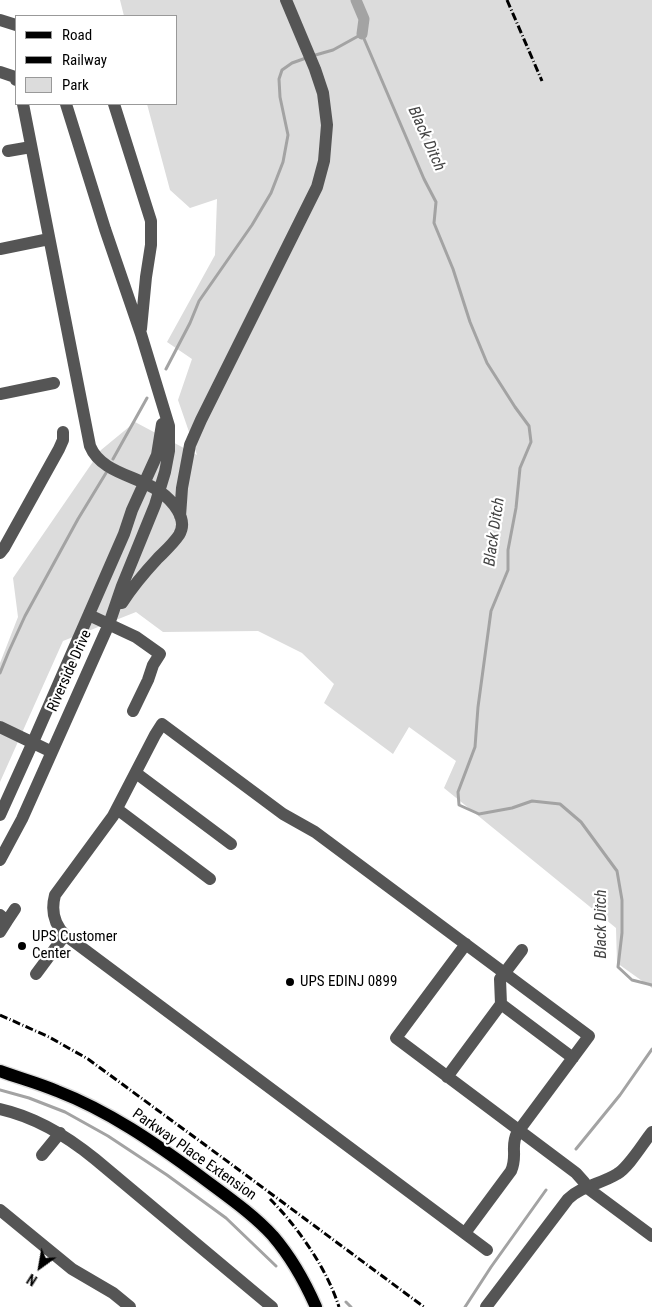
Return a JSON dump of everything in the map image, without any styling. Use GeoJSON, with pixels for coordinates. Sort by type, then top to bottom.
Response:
{"type":"FeatureCollection","features":[{"type":"Feature","properties":{"kind":"main road","name":"Parkway Place Extension"},"geometry":{"type":"LineString","coordinates":[[0,1072],[58,1091],[118,1121],[154,1143],[230,1198],[254,1218],[280,1244],[299,1273],[316,1307]]}},
{"type":"Feature","properties":{"kind":"street"},"geometry":{"type":"LineString","coordinates":[[109,624],[137,581],[179,535],[182,525],[180,516],[182,488],[190,445],[318,187],[324,161],[327,124],[323,93],[286,0]]}},
{"type":"Feature","properties":{"kind":"street"},"geometry":{"type":"LineString","coordinates":[[0,20],[15,25]]}},
{"type":"Feature","properties":{"kind":"street"},"geometry":{"type":"LineString","coordinates":[[0,72],[15,77]]}},
{"type":"Feature","properties":{"kind":"street"},"geometry":{"type":"LineString","coordinates":[[23,105],[90,446],[99,459],[126,476],[159,491],[172,504],[180,516]]}},
{"type":"Feature","properties":{"kind":"street","name":"Riverside Drive"},"geometry":{"type":"LineString","coordinates":[[0,860],[22,819],[109,624],[122,586],[155,505],[166,466],[169,443],[169,426],[66,105]]}},
{"type":"Feature","properties":{"kind":"street"},"geometry":{"type":"LineString","coordinates":[[114,105],[151,221],[151,245],[147,265],[141,334]]}},
{"type":"Feature","properties":{"kind":"street"},"geometry":{"type":"LineString","coordinates":[[8,151],[32,147]]}},
{"type":"Feature","properties":{"kind":"street"},"geometry":{"type":"LineString","coordinates":[[0,249],[49,239]]}},
{"type":"Feature","properties":{"kind":"street"},"geometry":{"type":"LineString","coordinates":[[0,394],[54,383]]}},
{"type":"Feature","properties":{"kind":"street","name":"Riverside Drive"},"geometry":{"type":"LineString","coordinates":[[0,815],[89,615],[124,534],[132,510],[155,462],[159,449],[163,407]]}},
{"type":"Feature","properties":{"kind":"street"},"geometry":{"type":"LineString","coordinates":[[0,553],[59,449],[63,440],[63,432]]}},
{"type":"Feature","properties":{"kind":"street"},"geometry":{"type":"LineString","coordinates":[[126,476],[135,494],[132,510]]}},
{"type":"Feature","properties":{"kind":"street"},"geometry":{"type":"LineString","coordinates":[[124,534],[138,515],[155,505],[170,507],[180,516]]}},
{"type":"Feature","properties":{"kind":"street"},"geometry":{"type":"LineString","coordinates":[[89,615],[136,636],[160,654],[153,665],[133,711]]}},
{"type":"Feature","properties":{"kind":"street"},"geometry":{"type":"LineString","coordinates":[[465,1233],[512,1171],[515,1157],[514,1141],[519,1130],[589,1036],[315,832],[283,814],[162,724],[117,809],[55,895],[53,914],[59,927],[65,935],[487,1250]]}},
{"type":"Feature","properties":{"kind":"street"},"geometry":{"type":"LineString","coordinates":[[0,727],[52,752]]}},
{"type":"Feature","properties":{"kind":"street"},"geometry":{"type":"LineString","coordinates":[[136,773],[231,844]]}},
{"type":"Feature","properties":{"kind":"street"},"geometry":{"type":"LineString","coordinates":[[117,809],[210,879]]}},
{"type":"Feature","properties":{"kind":"street"},"geometry":{"type":"LineString","coordinates":[[2,923],[15,909]]}},
{"type":"Feature","properties":{"kind":"street"},"geometry":{"type":"LineString","coordinates":[[36,974],[65,935]]}},
{"type":"Feature","properties":{"kind":"street"},"geometry":{"type":"LineString","coordinates":[[466,944],[396,1038],[576,1173],[586,1187],[652,1236]]}},
{"type":"Feature","properties":{"kind":"street"},"geometry":{"type":"LineString","coordinates":[[447,1077],[501,1004],[500,979],[522,950]]}},
{"type":"Feature","properties":{"kind":"street"},"geometry":{"type":"LineString","coordinates":[[501,1004],[573,1058]]}},
{"type":"Feature","properties":{"kind":"street"},"geometry":{"type":"LineString","coordinates":[[0,1109],[24,1116],[60,1133],[89,1154],[272,1307]]}},
{"type":"Feature","properties":{"kind":"street"},"geometry":{"type":"LineString","coordinates":[[486,1307],[565,1201],[586,1187],[620,1173],[652,1132]]}},
{"type":"Feature","properties":{"kind":"street"},"geometry":{"type":"LineString","coordinates":[[42,1155],[60,1133]]}},
{"type":"Feature","properties":{"kind":"street"},"geometry":{"type":"LineString","coordinates":[[0,1210],[72,1269],[113,1292],[130,1307]]}},
{"type":"Feature","properties":{"kind":"green space"},"geometry":{"type":"Polygon","coordinates":[[[120,0],[652,0],[652,988],[617,963],[616,928],[444,788],[456,761],[409,727],[393,754],[324,703],[334,684],[302,653],[258,631],[163,632],[136,612],[63,641],[0,782],[0,663],[18,617],[13,578],[101,450],[135,422],[197,455],[178,400],[192,359],[167,342],[215,255],[217,199],[190,208],[170,190],[147,105],[178,105],[178,15],[124,15],[120,0]]]}},
{"type":"Feature","properties":{"kind":"waterway","name":"Black Ditch"},"geometry":{"type":"LineString","coordinates":[[356,0],[364,19],[362,34]]}},
{"type":"Feature","properties":{"kind":"waterway","name":"Black Ditch"},"geometry":{"type":"LineString","coordinates":[[312,56],[333,50],[362,34],[424,179],[436,202],[434,223],[487,363],[529,426],[531,442],[520,468],[516,508],[508,550],[508,570],[491,611],[478,707],[475,747],[458,792],[459,805],[479,814],[512,808],[532,801],[560,804],[581,822],[617,871],[622,900],[622,933],[618,967],[632,980],[652,985]]}},
{"type":"Feature","properties":{"kind":"waterway"},"geometry":{"type":"LineString","coordinates":[[166,369],[190,323],[199,301],[252,225],[271,193],[283,162],[288,135],[280,97],[279,79],[282,70],[292,63],[306,58]]}},
{"type":"Feature","properties":{"kind":"waterway"},"geometry":{"type":"LineString","coordinates":[[113,459],[147,398]]}},
{"type":"Feature","properties":{"kind":"waterway"},"geometry":{"type":"LineString","coordinates":[[0,673],[25,616],[78,519],[106,473]]}},
{"type":"Feature","properties":{"kind":"waterway","name":"Black Ditch"},"geometry":{"type":"LineString","coordinates":[[576,1149],[620,1095],[652,1049]]}},
{"type":"Feature","properties":{"kind":"waterway"},"geometry":{"type":"LineString","coordinates":[[0,1090],[29,1098],[65,1112],[108,1136],[167,1175],[226,1218],[276,1266]]}},
{"type":"Feature","properties":{"kind":"waterway","name":"Black Ditch"},"geometry":{"type":"LineString","coordinates":[[465,1307],[546,1190]]}},
{"type":"Feature","properties":{"kind":"waterway"},"geometry":{"type":"LineString","coordinates":[[346,1302],[351,1307]]}},
{"type":"Feature","properties":{"kind":"railway"},"geometry":{"type":"LineString","coordinates":[[507,0],[542,81]]}},
{"type":"Feature","properties":{"kind":"railway"},"geometry":{"type":"LineString","coordinates":[[0,1015],[49,1037],[88,1059],[424,1307]]}},
{"type":"Feature","properties":{"kind":"railway"},"geometry":{"type":"LineString","coordinates":[[270,1199],[291,1222],[310,1249],[327,1278],[339,1307]]}},
{"type":"Feature","properties":{"kind":"place","name":"UPS Customer Center"},"geometry":{"type":"Point","coordinates":[22,946]}},
{"type":"Feature","properties":{"kind":"place","name":"UPS EDINJ 0899"},"geometry":{"type":"Point","coordinates":[290,982]}}]}
